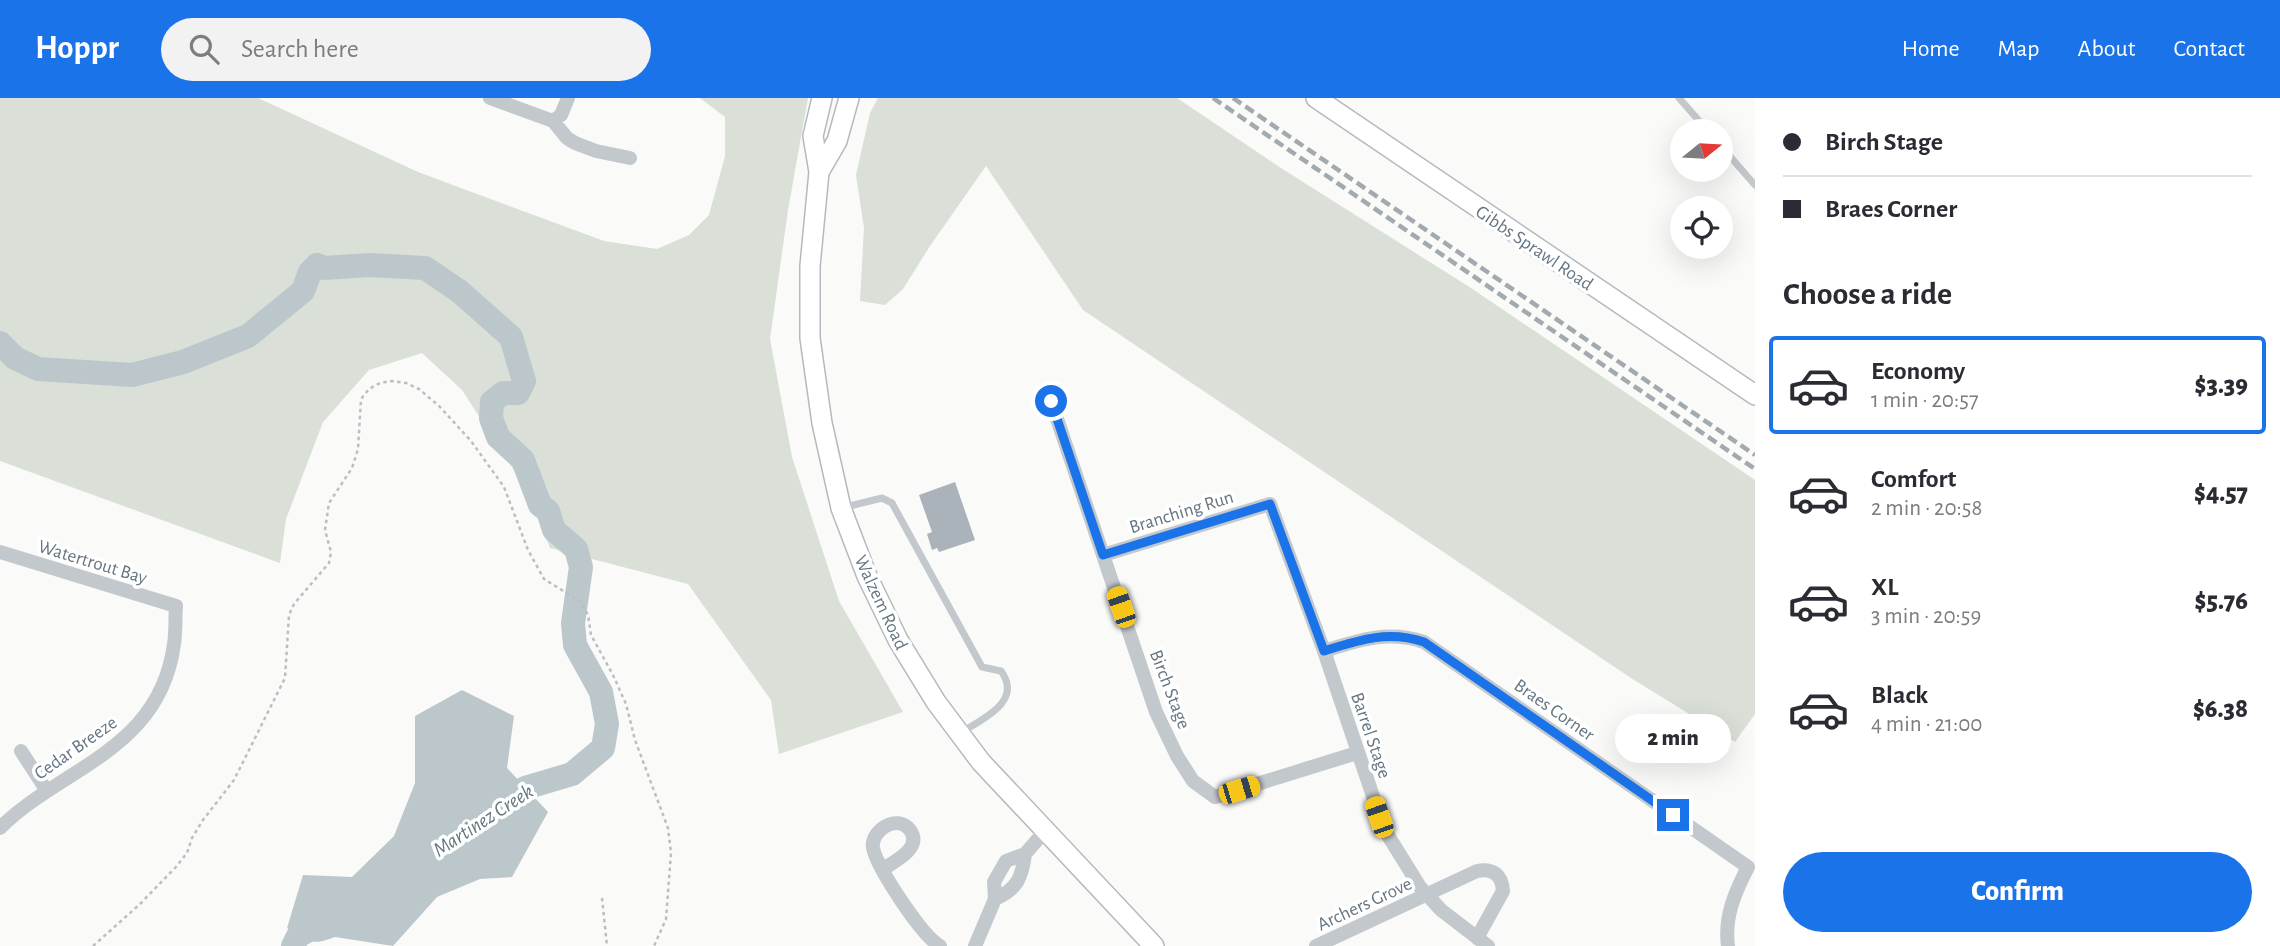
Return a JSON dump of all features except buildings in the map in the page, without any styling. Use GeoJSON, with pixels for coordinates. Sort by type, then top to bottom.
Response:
{"type":"FeatureCollection","features":[{"type":"Feature","properties":{"kind":"main road","name":"Walzem Road"},"geometry":{"type":"LineString","coordinates":[[822,98],[813,136],[819,172],[810,266],[810,338],[822,423],[841,508],[867,576],[898,640],[936,702],[981,762],[1154,946]]}},
{"type":"Feature","properties":{"kind":"main road","name":"Walzem Road"},"geometry":{"type":"LineString","coordinates":[[819,172],[838,141],[849,98]]}},
{"type":"Feature","properties":{"kind":"main road","name":"Gibbs Sprawl Road"},"geometry":{"type":"LineString","coordinates":[[1317,98],[1755,395]]}},
{"type":"Feature","properties":{"kind":"street"},"geometry":{"type":"LineString","coordinates":[[490,98],[553,121],[567,138],[575,143],[596,151],[631,158]]}},
{"type":"Feature","properties":{"kind":"street"},"geometry":{"type":"LineString","coordinates":[[553,121],[561,115],[568,98]]}},
{"type":"Feature","properties":{"kind":"street","name":"Birch Stage"},"geometry":{"type":"LineString","coordinates":[[1051,401],[1156,712],[1177,756],[1193,781],[1215,797],[1357,753]]}},
{"type":"Feature","properties":{"kind":"street","name":"Branching Run"},"geometry":{"type":"LineString","coordinates":[[1103,555],[1270,504]]}},
{"type":"Feature","properties":{"kind":"street","name":"Barrel Stage"},"geometry":{"type":"LineString","coordinates":[[1270,504],[1324,651],[1384,829],[1410,873],[1427,895],[1441,910],[1482,942]]}},
{"type":"Feature","properties":{"kind":"street","name":"Watertrout Bay"},"geometry":{"type":"LineString","coordinates":[[0,552],[176,606]]}},
{"type":"Feature","properties":{"kind":"street","name":"Cedar Breeze"},"geometry":{"type":"LineString","coordinates":[[0,828],[20,808],[118,745],[137,726],[152,706],[167,674],[174,644],[176,606]]}},
{"type":"Feature","properties":{"kind":"street","name":"Braes Corner"},"geometry":{"type":"LineString","coordinates":[[1324,651],[1381,635],[1409,637],[1424,642],[1748,867],[1732,903],[1728,919],[1728,946]]}},
{"type":"Feature","properties":{"kind":"street"},"geometry":{"type":"LineString","coordinates":[[20,751],[47,791]]}},
{"type":"Feature","properties":{"kind":"street"},"geometry":{"type":"LineString","coordinates":[[975,946],[995,899],[1010,892],[1022,873],[1025,853],[1045,831]]}},
{"type":"Feature","properties":{"kind":"street"},"geometry":{"type":"LineString","coordinates":[[883,869],[917,925],[940,946]]}},
{"type":"Feature","properties":{"kind":"street","name":"Archers Grove"},"geometry":{"type":"LineString","coordinates":[[1316,946],[1477,870],[1493,871],[1503,883],[1503,891],[1482,942]]}},
{"type":"Feature","properties":{"kind":"lane"},"geometry":{"type":"LineString","coordinates":[[1679,98],[1697,119]]}},
{"type":"Feature","properties":{"kind":"lane"},"geometry":{"type":"LineString","coordinates":[[1733,160],[1755,185]]}},
{"type":"Feature","properties":{"kind":"lane"},"geometry":{"type":"LineString","coordinates":[[841,508],[882,498],[892,503],[982,667],[1001,671],[1008,681],[1008,692],[1003,704],[960,734]]}},
{"type":"Feature","properties":{"kind":"path"},"geometry":{"type":"LineString","coordinates":[[93,946],[161,883],[187,853],[203,820],[234,780],[285,678],[289,615],[293,604],[330,563],[331,552],[324,530],[329,503],[352,468],[358,449],[362,399],[369,389],[380,383],[406,383],[419,389],[439,406],[471,441],[504,487],[528,550],[544,579],[581,602],[588,615],[594,643],[626,704],[635,740],[657,792],[668,828],[671,853],[666,919],[654,946]]}},
{"type":"Feature","properties":{"kind":"path"},"geometry":{"type":"LineString","coordinates":[[603,898],[607,946]]}},
{"type":"Feature","properties":{"kind":"shaded area"},"geometry":{"type":"Polygon","coordinates":[[[0,98],[258,98],[418,172],[604,241],[657,249],[689,235],[709,215],[725,156],[725,117],[700,98],[808,98],[788,210],[770,339],[792,457],[839,601],[903,712],[779,754],[771,700],[688,584],[550,548],[528,492],[462,390],[422,353],[369,370],[323,422],[286,519],[280,563],[0,461],[0,98]]]}},
{"type":"Feature","properties":{"kind":"shaded area"},"geometry":{"type":"Polygon","coordinates":[[[878,98],[1177,98],[1284,170],[1471,288],[1755,480],[1755,714],[1735,742],[1634,680],[1083,310],[986,166],[903,289],[885,305],[860,301],[864,228],[856,175],[870,113],[878,98]]]}},
{"type":"Feature","properties":{"kind":"water"},"geometry":{"type":"Polygon","coordinates":[[[462,690],[514,716],[507,768],[548,812],[512,877],[480,879],[437,897],[393,946],[335,937],[315,942],[300,937],[287,928],[303,875],[352,877],[394,836],[415,783],[415,716],[462,690]]]}},
{"type":"Feature","properties":{"kind":"waterway","name":"Martinez Creek"},"geometry":{"type":"LineString","coordinates":[[0,343],[15,358],[38,369],[132,375],[183,362],[248,336],[303,291],[310,272],[317,265],[324,268],[370,265],[425,268],[459,291],[511,337],[524,381],[518,393],[503,393],[492,402],[491,418],[498,437],[523,460],[540,505],[548,511],[554,530],[576,549],[581,567],[573,623],[575,645],[601,692],[607,724],[603,748],[572,774],[525,788],[500,805]]}},
{"type":"Feature","properties":{"kind":"waterway","name":"Martinez Creek"},"geometry":{"type":"LineString","coordinates":[[293,946],[298,936],[327,920]]}},
{"type":"Feature","properties":{"kind":"railway"},"geometry":{"type":"LineString","coordinates":[[1213,98],[1755,469]]}},
{"type":"Feature","properties":{"kind":"railway"},"geometry":{"type":"LineString","coordinates":[[1233,98],[1755,455]]}},
{"type":"Feature","properties":{"kind":"route"},"geometry":{"type":"LineString","coordinates":[[1051,401],[1103,555],[1270,504],[1324,651],[1374,636],[1409,637],[1424,642],[1673,815]]}}]}
